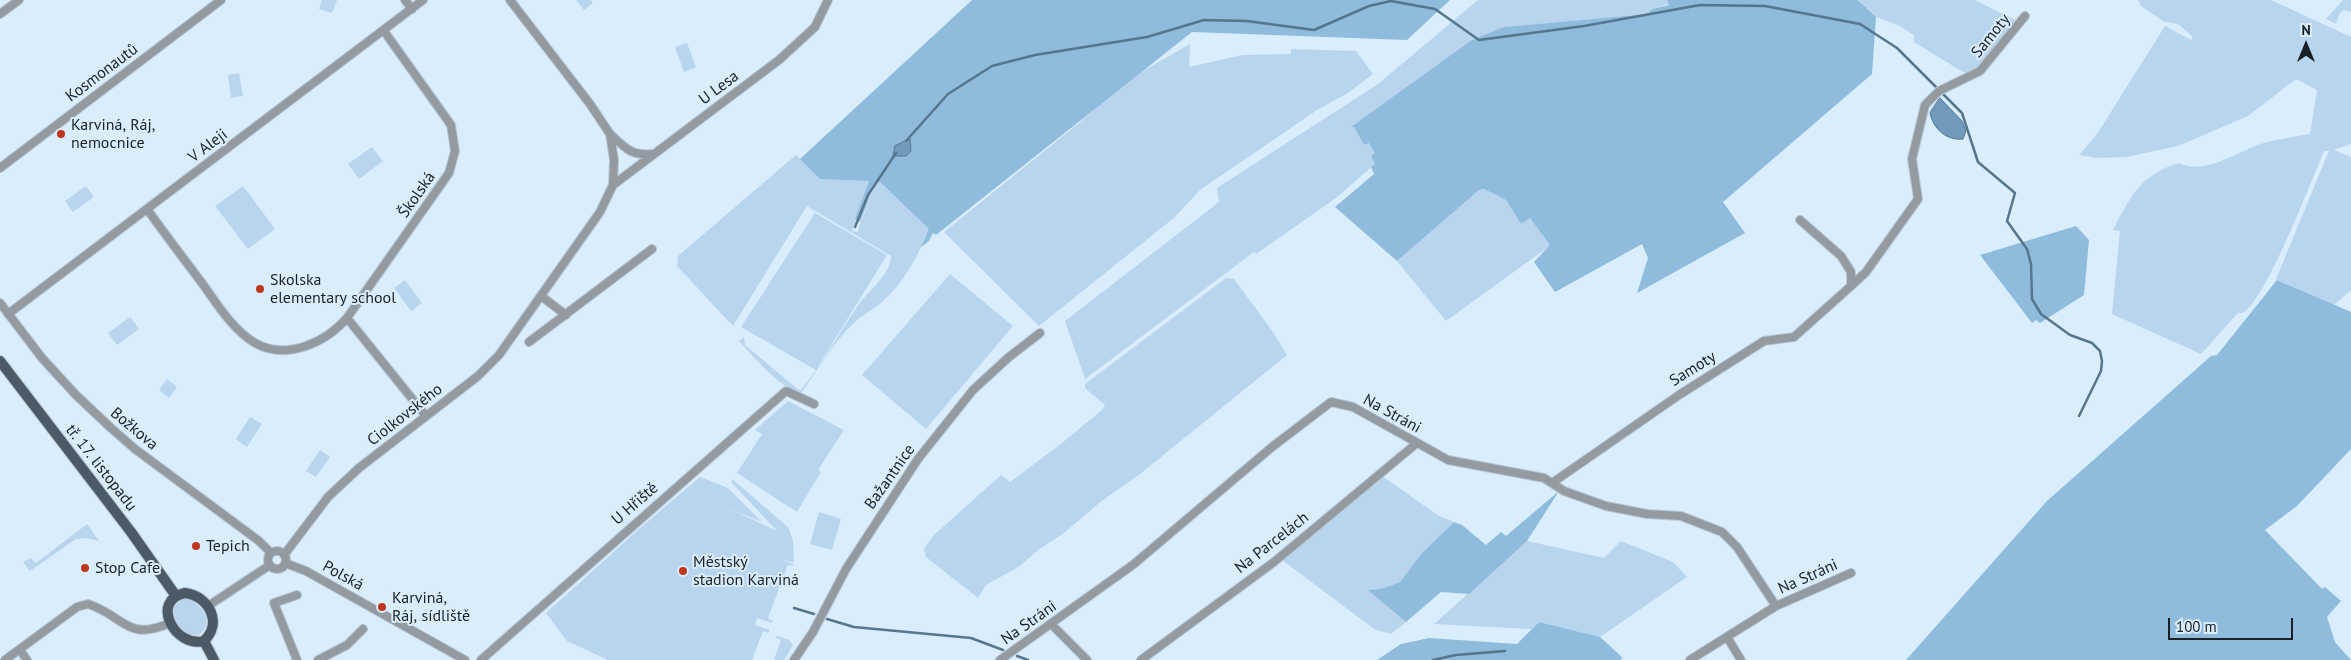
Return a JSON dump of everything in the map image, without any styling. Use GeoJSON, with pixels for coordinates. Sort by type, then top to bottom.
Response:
{"type":"FeatureCollection","features":[{"type":"Feature","properties":{"kind":"main road","name":"tř. 17. listopadu"},"geometry":{"type":"LineString","coordinates":[[0,361],[98,487],[176,596]]}},
{"type":"Feature","properties":{"kind":"main road"},"geometry":{"type":"LineString","coordinates":[[185,593],[193,594],[208,606],[213,616],[214,627],[204,641],[197,642],[184,638],[170,623],[168,608],[171,600],[176,596],[185,593]]}},
{"type":"Feature","properties":{"kind":"main road"},"geometry":{"type":"LineString","coordinates":[[204,641],[214,660]]}},
{"type":"Feature","properties":{"kind":"street"},"geometry":{"type":"LineString","coordinates":[[0,14],[19,0]]}},
{"type":"Feature","properties":{"kind":"street","name":"Kosmonautů"},"geometry":{"type":"LineString","coordinates":[[0,168],[221,0]]}},
{"type":"Feature","properties":{"kind":"street"},"geometry":{"type":"LineString","coordinates":[[405,0],[412,9]]}},
{"type":"Feature","properties":{"kind":"street","name":"V Aleji"},"geometry":{"type":"LineString","coordinates":[[8,314],[423,0]]}},
{"type":"Feature","properties":{"kind":"street","name":"Ciolkovského"},"geometry":{"type":"LineString","coordinates":[[285,559],[328,497],[359,468],[478,376],[499,355],[600,212],[613,185],[614,160],[610,134],[590,104],[510,0]]}},
{"type":"Feature","properties":{"kind":"street","name":"U Lesa"},"geometry":{"type":"LineString","coordinates":[[613,185],[779,60],[815,27],[828,0]]}},
{"type":"Feature","properties":{"kind":"street","name":"Samoty"},"geometry":{"type":"LineString","coordinates":[[1552,483],[1679,394],[1764,341],[1794,337],[1866,272],[1918,199],[1912,159],[1925,105],[1939,91],[1980,71],[2025,16]]}},
{"type":"Feature","properties":{"kind":"street","name":"Školská"},"geometry":{"type":"LineString","coordinates":[[147,209],[223,312],[256,343],[277,348],[304,347],[336,332],[348,318],[449,173],[455,151],[451,125],[384,31]]}},
{"type":"Feature","properties":{"kind":"street"},"geometry":{"type":"LineString","coordinates":[[610,134],[626,150],[640,155],[655,154]]}},
{"type":"Feature","properties":{"kind":"street"},"geometry":{"type":"LineString","coordinates":[[1800,220],[1840,256],[1851,272],[1850,286]]}},
{"type":"Feature","properties":{"kind":"street"},"geometry":{"type":"LineString","coordinates":[[530,342],[652,249]]}},
{"type":"Feature","properties":{"kind":"street"},"geometry":{"type":"LineString","coordinates":[[541,296],[566,315]]}},
{"type":"Feature","properties":{"kind":"street","name":"Božkova"},"geometry":{"type":"LineString","coordinates":[[0,303],[42,358],[76,395],[111,428],[135,449],[258,541],[271,554]]}},
{"type":"Feature","properties":{"kind":"street"},"geometry":{"type":"LineString","coordinates":[[348,318],[426,416]]}},
{"type":"Feature","properties":{"kind":"street","name":"Bažantnice"},"geometry":{"type":"LineString","coordinates":[[794,660],[813,632],[846,569],[918,459],[973,390],[1009,356],[1040,333]]}},
{"type":"Feature","properties":{"kind":"street","name":"U Hřiště"},"geometry":{"type":"LineString","coordinates":[[481,660],[786,391],[814,404]]}},
{"type":"Feature","properties":{"kind":"street","name":"Na Stráni"},"geometry":{"type":"LineString","coordinates":[[1000,660],[1134,564],[1272,446],[1331,402],[1353,407],[1448,460],[1544,478],[1564,491],[1606,506],[1647,514],[1681,516],[1722,532],[1737,547],[1776,606]]}},
{"type":"Feature","properties":{"kind":"street","name":"Na Parcelách"},"geometry":{"type":"LineString","coordinates":[[1141,660],[1274,562],[1416,443]]}},
{"type":"Feature","properties":{"kind":"street"},"geometry":{"type":"LineString","coordinates":[[278,552],[285,559],[280,568],[274,568],[268,560],[271,554],[278,552]]}},
{"type":"Feature","properties":{"kind":"street","name":"Polská"},"geometry":{"type":"LineString","coordinates":[[285,559],[465,660]]}},
{"type":"Feature","properties":{"kind":"street"},"geometry":{"type":"LineString","coordinates":[[208,606],[270,565]]}},
{"type":"Feature","properties":{"kind":"street","name":"Na Stráni"},"geometry":{"type":"LineString","coordinates":[[1690,660],[1776,606],[1851,573]]}},
{"type":"Feature","properties":{"kind":"street"},"geometry":{"type":"LineString","coordinates":[[297,595],[274,603],[297,660]]}},
{"type":"Feature","properties":{"kind":"street"},"geometry":{"type":"LineString","coordinates":[[5,660],[77,607],[88,604],[134,629],[143,631],[170,623]]}},
{"type":"Feature","properties":{"kind":"street"},"geometry":{"type":"LineString","coordinates":[[1051,624],[1087,660]]}},
{"type":"Feature","properties":{"kind":"street"},"geometry":{"type":"LineString","coordinates":[[318,660],[347,645],[363,629]]}},
{"type":"Feature","properties":{"kind":"street"},"geometry":{"type":"LineString","coordinates":[[1727,637],[1741,660]]}},
{"type":"Feature","properties":{"kind":"street"},"geometry":{"type":"LineString","coordinates":[[20,650],[27,660]]}},
{"type":"Feature","properties":{"kind":"shaded area"},"geometry":{"type":"Polygon","coordinates":[[[322,0],[337,0],[332,13],[319,9],[322,0]]]}},
{"type":"Feature","properties":{"kind":"shaded area"},"geometry":{"type":"Polygon","coordinates":[[[576,0],[591,0],[593,3],[584,10],[576,0]]]}},
{"type":"Feature","properties":{"kind":"shaded area"},"geometry":{"type":"Polygon","coordinates":[[[972,0],[1450,0],[1407,40],[1192,32],[936,235],[933,233],[929,241],[921,247],[929,229],[880,182],[875,183],[860,222],[855,219],[869,181],[820,179],[800,159],[972,0]]]}},
{"type":"Feature","properties":{"kind":"shaded area"},"geometry":{"type":"Polygon","coordinates":[[[1478,0],[1667,0],[1669,4],[1652,9],[1647,14],[1505,27],[1354,127],[1364,145],[1369,143],[1376,154],[1371,156],[1375,164],[1336,198],[1256,254],[1254,252],[1085,379],[1065,321],[1219,202],[1217,188],[1378,84],[1478,0]]]}},
{"type":"Feature","properties":{"kind":"shaded area"},"geometry":{"type":"Polygon","coordinates":[[[1667,0],[1858,0],[1876,17],[1872,74],[1723,202],[1745,233],[1637,293],[1648,258],[1642,244],[1555,292],[1534,262],[1550,245],[1530,218],[1521,224],[1506,200],[1484,189],[1479,190],[1397,261],[1335,207],[1374,174],[1371,167],[1375,164],[1371,156],[1375,153],[1369,143],[1364,145],[1354,127],[1351,127],[1472,40],[1504,27],[1647,14],[1652,9],[1669,5],[1667,0]]]}},
{"type":"Feature","properties":{"kind":"shaded area"},"geometry":{"type":"Polygon","coordinates":[[[1859,0],[1975,0],[2019,22],[1978,72],[1963,72],[1914,42],[1914,35],[1898,25],[1876,17],[1859,0]]]}},
{"type":"Feature","properties":{"kind":"shaded area"},"geometry":{"type":"Polygon","coordinates":[[[2138,0],[2271,0],[2351,37],[2351,144],[2334,150],[2351,157],[2351,290],[2334,305],[2276,279],[2329,151],[2324,151],[2287,240],[2262,288],[2251,305],[2242,313],[2238,313],[2201,354],[2112,314],[2120,231],[2113,230],[2138,188],[2155,173],[2179,163],[2190,166],[2211,164],[2264,143],[2310,134],[2317,90],[2296,79],[2248,116],[2178,146],[2126,157],[2097,158],[2079,155],[2097,134],[2165,26],[2191,40],[2193,37],[2178,24],[2163,21],[2141,6],[2138,0]]]}},
{"type":"Feature","properties":{"kind":"shaded area"},"geometry":{"type":"Polygon","coordinates":[[[2343,0],[2351,0],[2351,12],[2344,10],[2340,13],[2336,24],[2326,19],[2343,0]]]}},
{"type":"Feature","properties":{"kind":"shaded area"},"geometry":{"type":"Polygon","coordinates":[[[687,43],[696,67],[684,72],[675,47],[687,43]]]}},
{"type":"Feature","properties":{"kind":"shaded area"},"geometry":{"type":"Polygon","coordinates":[[[1190,44],[1189,67],[1243,55],[1291,54],[1291,49],[1356,51],[1373,74],[1348,93],[1317,110],[1200,190],[1175,217],[1039,326],[944,232],[1079,123],[1127,80],[1190,44]]]}},
{"type":"Feature","properties":{"kind":"shaded area"},"geometry":{"type":"Polygon","coordinates":[[[239,73],[243,96],[231,98],[228,75],[239,73]]]}},
{"type":"Feature","properties":{"kind":"shaded area"},"geometry":{"type":"Polygon","coordinates":[[[1940,98],[1962,121],[1966,131],[1963,139],[1946,136],[1934,124],[1930,113],[1940,98]]]}},
{"type":"Feature","properties":{"kind":"shaded area"},"geometry":{"type":"Polygon","coordinates":[[[910,139],[911,151],[906,156],[893,156],[895,146],[910,139]]]}},
{"type":"Feature","properties":{"kind":"shaded area"},"geometry":{"type":"Polygon","coordinates":[[[372,147],[383,161],[359,179],[348,164],[372,147]]]}},
{"type":"Feature","properties":{"kind":"shaded area"},"geometry":{"type":"Polygon","coordinates":[[[796,155],[821,179],[869,181],[852,231],[857,232],[876,182],[880,182],[930,229],[915,259],[897,286],[882,302],[857,320],[846,331],[832,347],[801,393],[775,378],[739,341],[744,337],[745,345],[800,391],[823,360],[861,301],[887,271],[891,256],[807,206],[733,326],[677,266],[678,256],[796,155]]]}},
{"type":"Feature","properties":{"kind":"shaded area"},"geometry":{"type":"Polygon","coordinates":[[[86,186],[94,197],[73,212],[65,201],[86,186]]]}},
{"type":"Feature","properties":{"kind":"shaded area"},"geometry":{"type":"Polygon","coordinates":[[[243,186],[275,229],[248,249],[215,206],[243,186]]]}},
{"type":"Feature","properties":{"kind":"shaded area"},"geometry":{"type":"Polygon","coordinates":[[[1484,189],[1506,200],[1521,224],[1530,218],[1551,245],[1446,321],[1397,261],[1479,190],[1484,189]]]}},
{"type":"Feature","properties":{"kind":"shaded area"},"geometry":{"type":"Polygon","coordinates":[[[815,213],[887,255],[816,370],[741,327],[815,213]]]}},
{"type":"Feature","properties":{"kind":"shaded area"},"geometry":{"type":"Polygon","coordinates":[[[2076,226],[2089,240],[2084,295],[2040,323],[2036,320],[2032,323],[1980,255],[2076,226]]]}},
{"type":"Feature","properties":{"kind":"shaded area"},"geometry":{"type":"Polygon","coordinates":[[[950,274],[1013,326],[926,429],[862,375],[950,274]]]}},
{"type":"Feature","properties":{"kind":"shaded area"},"geometry":{"type":"Polygon","coordinates":[[[1226,278],[1234,279],[1273,332],[1287,355],[1140,474],[1099,503],[1064,533],[1038,550],[1020,566],[986,585],[978,598],[926,557],[924,549],[933,536],[1001,475],[1010,482],[1103,409],[1105,405],[1085,388],[1085,384],[1226,278]]]}},
{"type":"Feature","properties":{"kind":"shaded area"},"geometry":{"type":"Polygon","coordinates":[[[405,280],[422,303],[411,311],[394,288],[405,280]]]}},
{"type":"Feature","properties":{"kind":"shaded area"},"geometry":{"type":"Polygon","coordinates":[[[2277,280],[2351,312],[2351,449],[2297,506],[2265,530],[2322,589],[2325,587],[2341,601],[2327,617],[2335,642],[2351,660],[1906,660],[2047,501],[2211,356],[2217,355],[2277,280]]]}},
{"type":"Feature","properties":{"kind":"shaded area"},"geometry":{"type":"Polygon","coordinates":[[[130,317],[139,329],[117,345],[108,333],[130,317]]]}},
{"type":"Feature","properties":{"kind":"shaded area"},"geometry":{"type":"Polygon","coordinates":[[[167,379],[177,387],[169,398],[159,390],[167,379]]]}},
{"type":"Feature","properties":{"kind":"shaded area"},"geometry":{"type":"Polygon","coordinates":[[[788,401],[844,430],[818,470],[821,472],[797,512],[737,473],[762,434],[755,430],[788,401]]]}},
{"type":"Feature","properties":{"kind":"shaded area"},"geometry":{"type":"Polygon","coordinates":[[[250,417],[262,424],[247,447],[236,439],[250,417]]]}},
{"type":"Feature","properties":{"kind":"shaded area"},"geometry":{"type":"Polygon","coordinates":[[[320,450],[330,457],[316,477],[306,471],[320,450]]]}},
{"type":"Feature","properties":{"kind":"shaded area"},"geometry":{"type":"Polygon","coordinates":[[[1382,476],[1439,516],[1454,522],[1422,553],[1400,582],[1381,589],[1369,590],[1406,622],[1391,634],[1374,629],[1282,560],[1382,476]]]}},
{"type":"Feature","properties":{"kind":"shaded area","name":"Městský stadion Karviná"},"geometry":{"type":"Polygon","coordinates":[[[700,477],[728,488],[762,522],[728,508],[777,531],[731,482],[732,479],[788,527],[793,540],[794,563],[780,559],[794,566],[788,565],[768,618],[773,621],[772,623],[757,618],[755,625],[770,630],[768,633],[763,631],[752,660],[608,660],[567,641],[546,613],[700,477]]]}},
{"type":"Feature","properties":{"kind":"shaded area"},"geometry":{"type":"Polygon","coordinates":[[[1559,491],[1527,541],[1469,594],[1441,592],[1406,622],[1368,590],[1381,589],[1400,582],[1422,553],[1454,522],[1462,525],[1486,545],[1501,532],[1506,536],[1559,491]]]}},
{"type":"Feature","properties":{"kind":"shaded area"},"geometry":{"type":"Polygon","coordinates":[[[819,512],[841,519],[832,550],[810,544],[819,512]]]}},
{"type":"Feature","properties":{"kind":"shaded area"},"geometry":{"type":"Polygon","coordinates":[[[87,524],[99,541],[85,538],[76,539],[30,571],[23,562],[31,558],[36,563],[87,524]]]}},
{"type":"Feature","properties":{"kind":"shaded area"},"geometry":{"type":"Polygon","coordinates":[[[1527,541],[1604,558],[1621,541],[1673,562],[1687,577],[1600,637],[1539,622],[1531,629],[1434,624],[1527,541]]]}},
{"type":"Feature","properties":{"kind":"shaded area"},"geometry":{"type":"Polygon","coordinates":[[[183,599],[196,603],[204,613],[206,625],[204,631],[198,635],[193,635],[183,630],[177,622],[174,611],[175,606],[183,599]]]}},
{"type":"Feature","properties":{"kind":"shaded area"},"geometry":{"type":"Polygon","coordinates":[[[1539,622],[1600,637],[1623,658],[1620,660],[1377,660],[1401,644],[1429,638],[1517,644],[1539,622]]]}},
{"type":"Feature","properties":{"kind":"shaded area"},"geometry":{"type":"Polygon","coordinates":[[[778,636],[789,640],[793,645],[784,660],[774,660],[781,640],[775,637],[778,636]]]}},
{"type":"Feature","properties":{"kind":"waterway"},"geometry":{"type":"LineString","coordinates":[[906,141],[948,94],[992,66],[1035,55],[1147,37],[1204,20],[1247,21],[1314,30],[1369,6],[1391,1],[1435,9],[1479,40],[1584,26],[1700,5],[1765,6],[1860,24],[1897,48],[1962,113],[1978,162],[2015,193],[2007,221],[2027,249],[2031,264],[2032,299],[2041,314],[2070,335],[2092,343],[2100,351],[2101,371],[2079,416]]}},
{"type":"Feature","properties":{"kind":"waterway"},"geometry":{"type":"LineString","coordinates":[[855,227],[868,195],[896,153]]}},
{"type":"Feature","properties":{"kind":"waterway"},"geometry":{"type":"LineString","coordinates":[[794,608],[814,614]]}},
{"type":"Feature","properties":{"kind":"waterway"},"geometry":{"type":"LineString","coordinates":[[827,619],[854,627],[971,638],[1003,650]]}},
{"type":"Feature","properties":{"kind":"waterway"},"geometry":{"type":"LineString","coordinates":[[1433,660],[1456,655],[1505,651]]}},
{"type":"Feature","properties":{"kind":"waterway"},"geometry":{"type":"LineString","coordinates":[[1017,656],[1028,660]]}},
{"type":"Feature","properties":{"kind":"place","name":"Karviná, Ráj, nemocnice"},"geometry":{"type":"Point","coordinates":[61,134]}},
{"type":"Feature","properties":{"kind":"place","name":"Skolska elementary school"},"geometry":{"type":"Point","coordinates":[260,289]}},
{"type":"Feature","properties":{"kind":"place","name":"Tepich"},"geometry":{"type":"Point","coordinates":[196,546]}},
{"type":"Feature","properties":{"kind":"place","name":"Stop Cafe"},"geometry":{"type":"Point","coordinates":[85,568]}},
{"type":"Feature","properties":{"kind":"place","name":"Městský stadion Karviná"},"geometry":{"type":"Point","coordinates":[683,571]}},
{"type":"Feature","properties":{"kind":"place","name":"Karviná, Ráj, sídliště"},"geometry":{"type":"Point","coordinates":[382,607]}}]}
